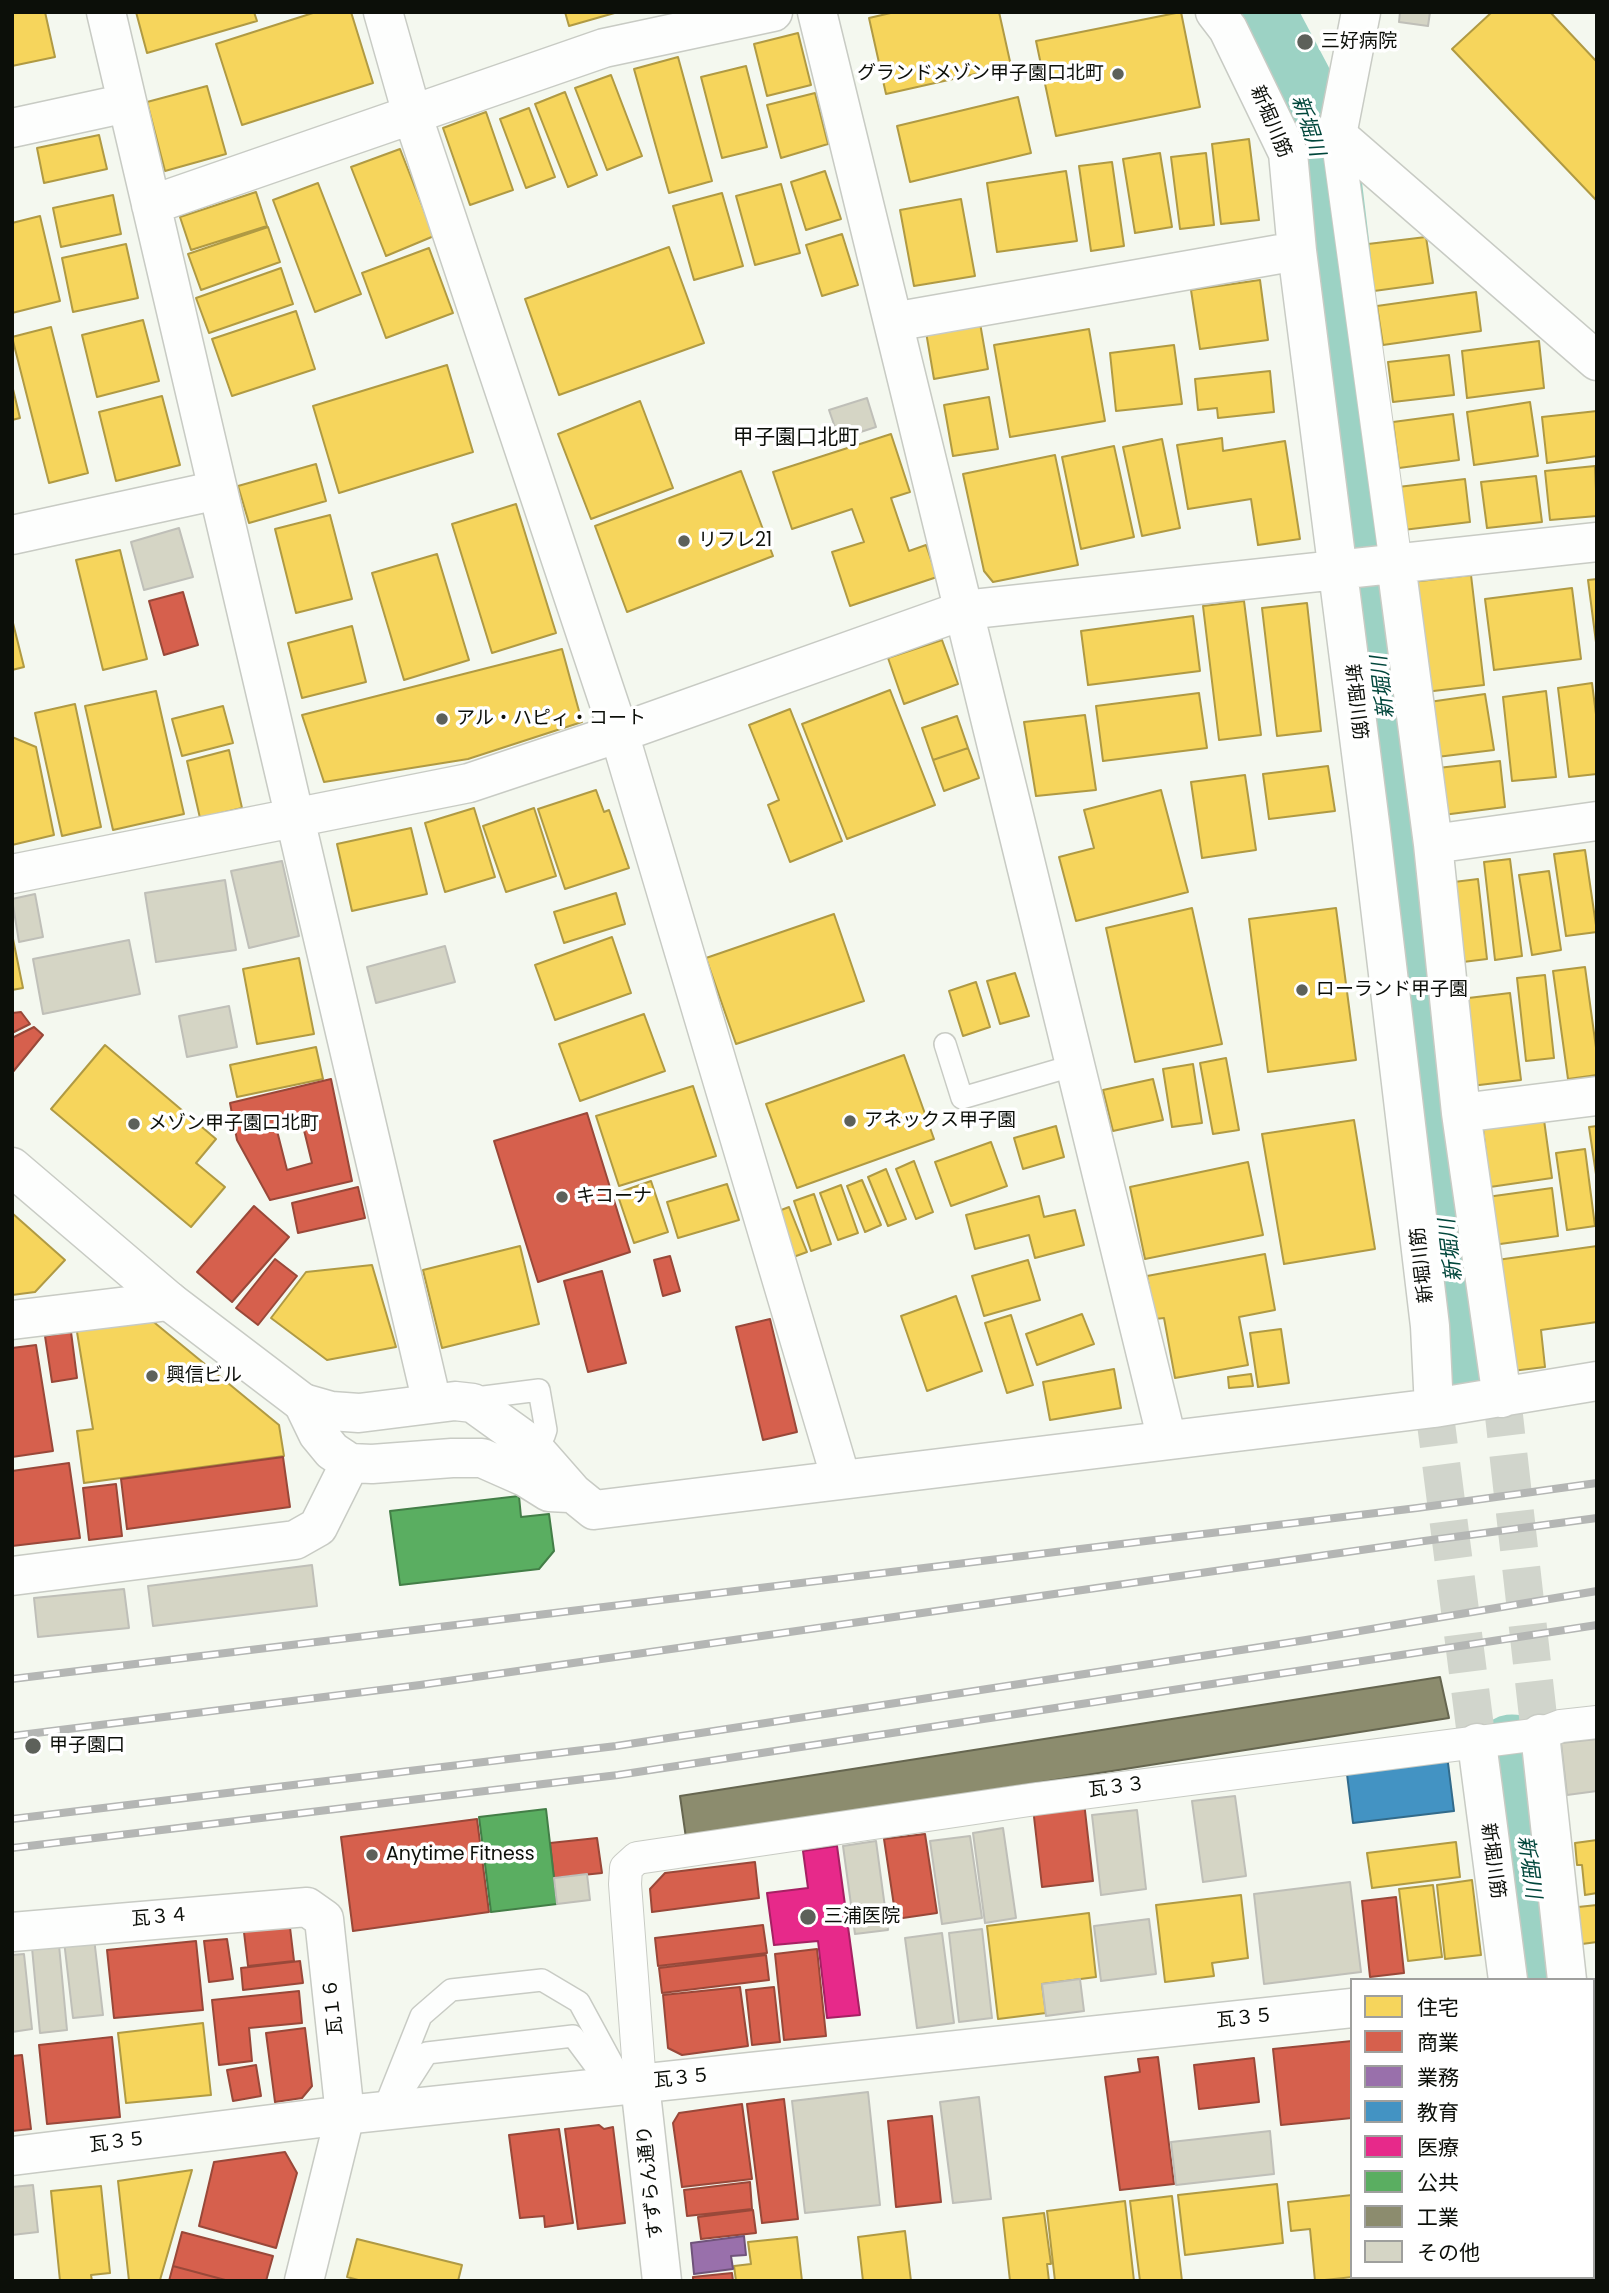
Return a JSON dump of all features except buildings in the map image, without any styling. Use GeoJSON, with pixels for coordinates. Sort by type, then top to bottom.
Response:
{"type":"FeatureCollection","features":[{"type":"Feature","properties":{"kind":"street"},"geometry":{"type":"LineString","coordinates":[[106,12],[295,816],[444,1402]]}},
{"type":"Feature","properties":{"kind":"street"},"geometry":{"type":"LineString","coordinates":[[383,12],[412,114],[620,733],[841,1479]]}},
{"type":"Feature","properties":{"kind":"street"},"geometry":{"type":"LineString","coordinates":[[151,205],[604,48],[773,12]]}},
{"type":"Feature","properties":{"kind":"street"},"geometry":{"type":"LineString","coordinates":[[817,12],[1167,1440]]}},
{"type":"Feature","properties":{"kind":"street","name":"新堀川筋"},"geometry":{"type":"LineString","coordinates":[[1215,12],[1228,29],[1288,153],[1297,250],[1368,567],[1430,1326],[1434,1408]]}},
{"type":"Feature","properties":{"kind":"street"},"geometry":{"type":"LineString","coordinates":[[1361,12],[1337,135],[1368,567],[1433,844],[1461,1113],[1502,1398]]}},
{"type":"Feature","properties":{"kind":"street"},"geometry":{"type":"LineString","coordinates":[[12,128],[127,103]]}},
{"type":"Feature","properties":{"kind":"street"},"geometry":{"type":"LineString","coordinates":[[1288,153],[1337,135]]}},
{"type":"Feature","properties":{"kind":"street"},"geometry":{"type":"LineString","coordinates":[[1337,135],[1597,361]]}},
{"type":"Feature","properties":{"kind":"street"},"geometry":{"type":"LineString","coordinates":[[893,321],[1297,250]]}},
{"type":"Feature","properties":{"kind":"street"},"geometry":{"type":"LineString","coordinates":[[12,535],[218,489]]}},
{"type":"Feature","properties":{"kind":"street"},"geometry":{"type":"LineString","coordinates":[[12,874],[469,783],[620,733],[964,610],[1597,542]]}},
{"type":"Feature","properties":{"kind":"street"},"geometry":{"type":"LineString","coordinates":[[1433,844],[1597,821]]}},
{"type":"Feature","properties":{"kind":"street"},"geometry":{"type":"LineString","coordinates":[[1461,1113],[1597,1096]]}},
{"type":"Feature","properties":{"kind":"street"},"geometry":{"type":"LineString","coordinates":[[12,1167],[310,1419],[332,1451],[350,1463],[515,1455]]}},
{"type":"Feature","properties":{"kind":"street"},"geometry":{"type":"LineString","coordinates":[[12,1320],[169,1301]]}},
{"type":"Feature","properties":{"kind":"street"},"geometry":{"type":"LineString","coordinates":[[310,1419],[331,1411],[359,1413],[444,1402],[472,1403],[550,1492],[573,1493],[594,1510],[1434,1408],[1597,1381]]}},
{"type":"Feature","properties":{"kind":"street"},"geometry":{"type":"LineString","coordinates":[[12,1576],[295,1540],[318,1527],[350,1463]]}},
{"type":"Feature","properties":{"kind":"street","name":"瓦３３"},"geometry":{"type":"LineString","coordinates":[[625,2085],[625,1884],[626,1868],[637,1858],[1036,1799],[1541,1734],[1561,1726],[1597,1722]]}},
{"type":"Feature","properties":{"kind":"street"},"geometry":{"type":"LineString","coordinates":[[1541,1734],[1567,1978]]}},
{"type":"Feature","properties":{"kind":"street","name":"新堀川筋"},"geometry":{"type":"LineString","coordinates":[[1477,1743],[1508,1978]]}},
{"type":"Feature","properties":{"kind":"street","name":"瓦３４"},"geometry":{"type":"LineString","coordinates":[[12,1931],[307,1907]]}},
{"type":"Feature","properties":{"kind":"street","name":"瓦１６"},"geometry":{"type":"LineString","coordinates":[[304,2281],[345,2115],[324,1919],[307,1907]]}},
{"type":"Feature","properties":{"kind":"street","name":"瓦３５"},"geometry":{"type":"LineString","coordinates":[[12,2156],[345,2115],[1350,2008]]}},
{"type":"Feature","properties":{"kind":"street","name":"すずらん通り"},"geometry":{"type":"LineString","coordinates":[[625,2085],[662,2281]]}},
{"type":"Feature","properties":{"kind":"lane"},"geometry":{"type":"LineString","coordinates":[[946,1044],[962,1098],[1075,1065]]}},
{"type":"Feature","properties":{"kind":"lane"},"geometry":{"type":"LineString","coordinates":[[386,2111],[421,2016],[451,1990],[477,1987],[542,1980],[579,2002],[625,2085]]}},
{"type":"Feature","properties":{"kind":"lane"},"geometry":{"type":"LineString","coordinates":[[386,2111],[426,2053],[573,2036],[625,2085]]}},
{"type":"Feature","properties":{"kind":"waterway","name":"新堀川"},"geometry":{"type":"LineString","coordinates":[[1255,12],[1293,84],[1320,164],[1467,1375]]}},
{"type":"Feature","properties":{"kind":"waterway","name":"新堀川"},"geometry":{"type":"LineString","coordinates":[[1512,1754],[1543,1978]]}},
{"type":"Feature","properties":{"kind":"tunnel"},"geometry":{"type":"LineString","coordinates":[[1502,1398],[1540,1734]]}},
{"type":"Feature","properties":{"kind":"tunnel"},"geometry":{"type":"LineString","coordinates":[[1434,1408],[1477,1743]]}},
{"type":"Feature","properties":{"kind":"railway"},"geometry":{"type":"LineString","coordinates":[[12,1679],[1417,1508],[1597,1483]]}},
{"type":"Feature","properties":{"kind":"railway"},"geometry":{"type":"LineString","coordinates":[[12,1736],[420,1685],[1597,1518]]}},
{"type":"Feature","properties":{"kind":"railway"},"geometry":{"type":"LineString","coordinates":[[12,1819],[616,1746],[1306,1640],[1597,1591]]}},
{"type":"Feature","properties":{"kind":"railway"},"geometry":{"type":"LineString","coordinates":[[12,1848],[618,1775],[1597,1625]]}},
{"type":"Feature","properties":{"kind":"place","name":"三好病院"},"geometry":{"type":"Point","coordinates":[1305,42]}},
{"type":"Feature","properties":{"kind":"place","name":"グランドメゾン甲子園口北町"},"geometry":{"type":"Point","coordinates":[1118,74]}},
{"type":"Feature","properties":{"kind":"place","name":"リフレ21"},"geometry":{"type":"Point","coordinates":[684,541]}},
{"type":"Feature","properties":{"kind":"place","name":"アル・ハピィ・コート"},"geometry":{"type":"Point","coordinates":[442,719]}},
{"type":"Feature","properties":{"kind":"place","name":"ローランド甲子園"},"geometry":{"type":"Point","coordinates":[1302,990]}},
{"type":"Feature","properties":{"kind":"place","name":"アネックス甲子園"},"geometry":{"type":"Point","coordinates":[850,1121]}},
{"type":"Feature","properties":{"kind":"place","name":"メゾン甲子園口北町"},"geometry":{"type":"Point","coordinates":[134,1124]}},
{"type":"Feature","properties":{"kind":"place","name":"キコーナ"},"geometry":{"type":"Point","coordinates":[562,1197]}},
{"type":"Feature","properties":{"kind":"place","name":"興信ビル"},"geometry":{"type":"Point","coordinates":[152,1376]}},
{"type":"Feature","properties":{"kind":"place","name":"甲子園口"},"geometry":{"type":"Point","coordinates":[33,1746]}},
{"type":"Feature","properties":{"kind":"place","name":"Anytime Fitness"},"geometry":{"type":"Point","coordinates":[372,1855]}},
{"type":"Feature","properties":{"kind":"place","name":"三浦医院"},"geometry":{"type":"Point","coordinates":[808,1917]}},
{"type":"Feature","properties":{"kind":"district","name":"甲子園口北町"},"geometry":{"type":"Point","coordinates":[796,439]}}]}
